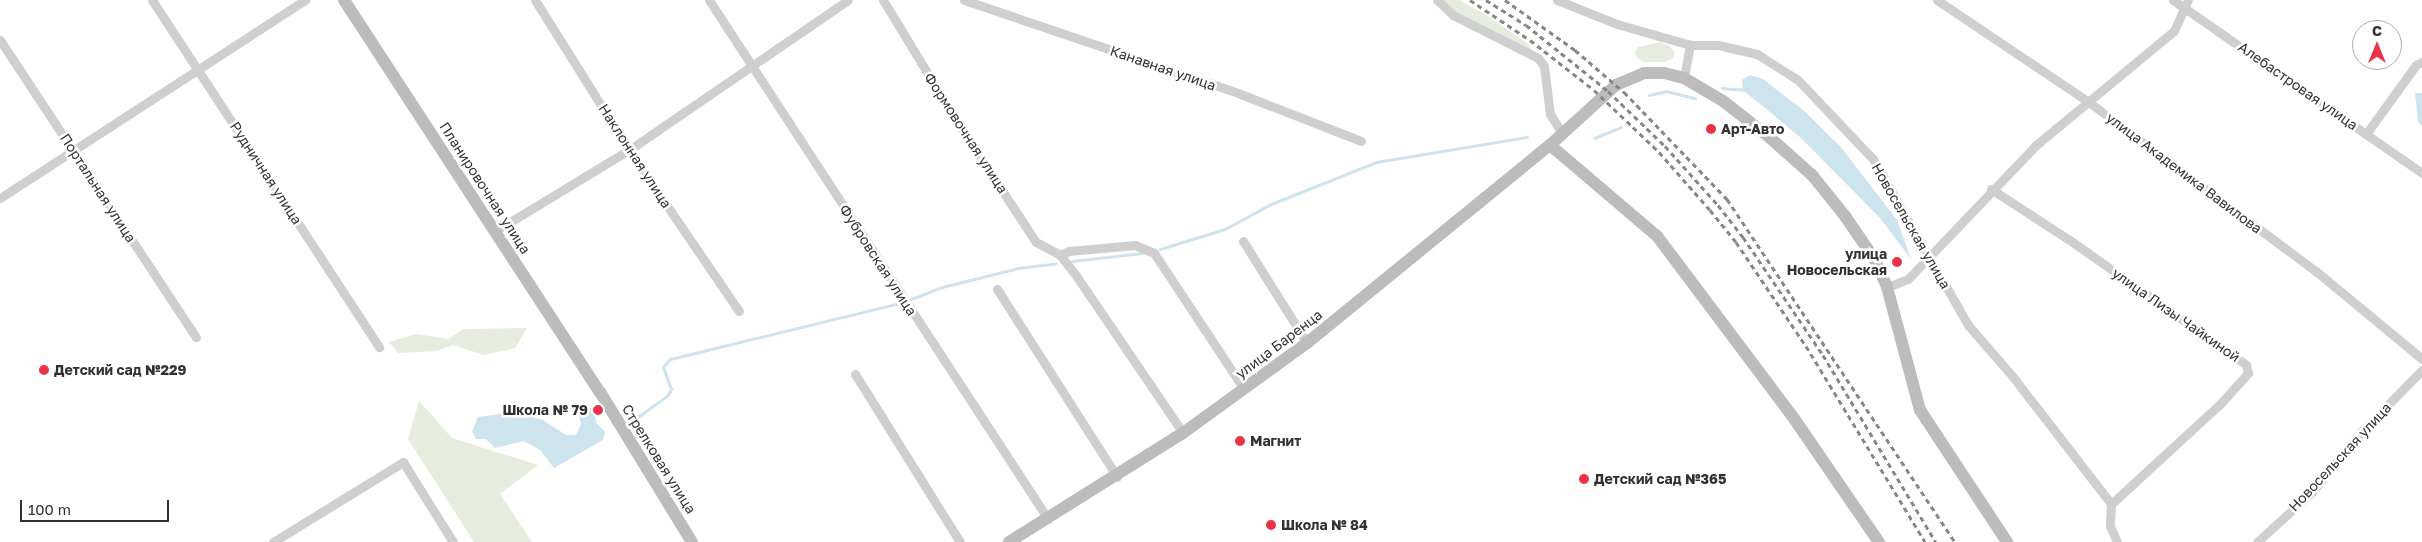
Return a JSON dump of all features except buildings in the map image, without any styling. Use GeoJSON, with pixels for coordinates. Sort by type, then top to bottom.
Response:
{"type":"FeatureCollection","features":[{"type":"Feature","properties":{"kind":"street","name":"Рудничная улица"},"geometry":{"type":"LineString","coordinates":[[152,0],[379,347]]}},
{"type":"Feature","properties":{"kind":"street"},"geometry":{"type":"LineString","coordinates":[[0,198],[305,0]]}},
{"type":"Feature","properties":{"kind":"street","name":"Планировочная улица"},"geometry":{"type":"LineString","coordinates":[[344,0],[600,392]]}},
{"type":"Feature","properties":{"kind":"street","name":"Наклонная улица"},"geometry":{"type":"LineString","coordinates":[[535,0],[630,150],[739,311]]}},
{"type":"Feature","properties":{"kind":"street","name":"Фубровская улица"},"geometry":{"type":"LineString","coordinates":[[709,0],[1048,519]]}},
{"type":"Feature","properties":{"kind":"street"},"geometry":{"type":"LineString","coordinates":[[495,231],[630,150],[848,0]]}},
{"type":"Feature","properties":{"kind":"street","name":"Формовочная улица"},"geometry":{"type":"LineString","coordinates":[[883,0],[959,125],[1036,242],[1060,255],[1183,433]]}},
{"type":"Feature","properties":{"kind":"street","name":"Канавная улица"},"geometry":{"type":"LineString","coordinates":[[964,0],[1238,93],[1361,141]]}},
{"type":"Feature","properties":{"kind":"street"},"geometry":{"type":"LineString","coordinates":[[1436,0],[1453,16],[1538,58],[1544,66],[1550,114],[1562,134]]}},
{"type":"Feature","properties":{"kind":"street","name":"Новосельская улица"},"geometry":{"type":"LineString","coordinates":[[1557,0],[1618,24],[1690,44],[1718,45],[1757,54],[1798,80],[1872,159],[1930,256],[1968,325],[2013,377],[2111,504]]}},
{"type":"Feature","properties":{"kind":"street","name":"улица Академика Вавилова"},"geometry":{"type":"LineString","coordinates":[[1937,0],[2090,103],[2317,272],[2422,359]]}},
{"type":"Feature","properties":{"kind":"street","name":"Алебастровая улица"},"geometry":{"type":"LineString","coordinates":[[2173,0],[2187,5],[2422,173]]}},
{"type":"Feature","properties":{"kind":"street"},"geometry":{"type":"LineString","coordinates":[[1887,287],[1908,279],[1991,189],[2036,145],[2090,103],[2174,31],[2187,5]]}},
{"type":"Feature","properties":{"kind":"street","name":"Портальная улица"},"geometry":{"type":"LineString","coordinates":[[0,40],[196,337]]}},
{"type":"Feature","properties":{"kind":"street"},"geometry":{"type":"LineString","coordinates":[[1690,44],[1684,78],[1723,101],[1812,175],[1870,253],[1887,287],[1920,410],[2007,542]]}},
{"type":"Feature","properties":{"kind":"street"},"geometry":{"type":"LineString","coordinates":[[2366,134],[2416,65],[2422,62]]}},
{"type":"Feature","properties":{"kind":"street","name":"улица Баренца"},"geometry":{"type":"LineString","coordinates":[[1009,542],[1117,477],[1183,433],[1307,343],[1550,145],[1608,91],[1629,78],[1664,73],[1684,78]]}},
{"type":"Feature","properties":{"kind":"street"},"geometry":{"type":"LineString","coordinates":[[1550,145],[1657,236],[1795,420],[1879,542]]}},
{"type":"Feature","properties":{"kind":"street","name":"улица Лизы Чайкиной"},"geometry":{"type":"LineString","coordinates":[[1991,189],[2074,243],[2246,365],[2248,373],[2221,403],[2111,504]]}},
{"type":"Feature","properties":{"kind":"street"},"geometry":{"type":"LineString","coordinates":[[1243,241],[1307,343]]}},
{"type":"Feature","properties":{"kind":"street"},"geometry":{"type":"LineString","coordinates":[[1060,255],[1070,251],[1135,245],[1154,253],[1244,389]]}},
{"type":"Feature","properties":{"kind":"street"},"geometry":{"type":"LineString","coordinates":[[997,289],[1117,477]]}},
{"type":"Feature","properties":{"kind":"street","name":"Новосельская улица"},"geometry":{"type":"LineString","coordinates":[[2257,542],[2312,492],[2363,430],[2422,370]]}},
{"type":"Feature","properties":{"kind":"street"},"geometry":{"type":"LineString","coordinates":[[855,374],[960,542]]}},
{"type":"Feature","properties":{"kind":"street","name":"Стрелковая улица"},"geometry":{"type":"LineString","coordinates":[[600,392],[692,542]]}},
{"type":"Feature","properties":{"kind":"street"},"geometry":{"type":"LineString","coordinates":[[272,542],[403,462],[452,542]]}},
{"type":"Feature","properties":{"kind":"street"},"geometry":{"type":"LineString","coordinates":[[2111,504],[2110,526],[2117,542]]}},
{"type":"Feature","properties":{"kind":"shaded area"},"geometry":{"type":"Polygon","coordinates":[[[1440,0],[1459,0],[1486,15],[1528,44],[1533,53],[1452,10],[1440,0]]]}},
{"type":"Feature","properties":{"kind":"shaded area"},"geometry":{"type":"Polygon","coordinates":[[[1660,42],[1670,46],[1675,53],[1673,58],[1665,62],[1644,62],[1638,59],[1635,53],[1638,47],[1660,42]]]}},
{"type":"Feature","properties":{"kind":"shaded area"},"geometry":{"type":"Polygon","coordinates":[[[527,328],[515,348],[484,355],[453,345],[436,351],[398,353],[389,342],[416,334],[449,339],[463,329],[527,328]]]}},
{"type":"Feature","properties":{"kind":"shaded area"},"geometry":{"type":"Polygon","coordinates":[[[419,401],[452,438],[538,465],[500,494],[532,542],[474,542],[408,439],[419,401]]]}},
{"type":"Feature","properties":{"kind":"water"},"geometry":{"type":"Polygon","coordinates":[[[1750,75],[1763,79],[1803,110],[1840,146],[1897,220],[1911,259],[1880,218],[1801,138],[1743,90],[1742,80],[1750,75]]]}},
{"type":"Feature","properties":{"kind":"water"},"geometry":{"type":"Polygon","coordinates":[[[2415,93],[2422,93],[2422,126],[2418,122],[2415,93]]]}},
{"type":"Feature","properties":{"kind":"water"},"geometry":{"type":"Polygon","coordinates":[[[585,402],[594,412],[596,422],[605,432],[603,440],[554,468],[540,450],[524,441],[495,448],[486,439],[476,439],[472,431],[478,417],[500,414],[511,404],[520,414],[543,420],[566,435],[576,435],[581,424],[577,407],[585,402]]]}},
{"type":"Feature","properties":{"kind":"waterway"},"geometry":{"type":"LineString","coordinates":[[1722,88],[1743,90]]}},
{"type":"Feature","properties":{"kind":"waterway"},"geometry":{"type":"LineString","coordinates":[[1649,95],[1666,91],[1695,98]]}},
{"type":"Feature","properties":{"kind":"waterway"},"geometry":{"type":"LineString","coordinates":[[1594,138],[1621,127]]}},
{"type":"Feature","properties":{"kind":"waterway"},"geometry":{"type":"LineString","coordinates":[[1160,249],[1225,229],[1271,204],[1376,162],[1527,137]]}},
{"type":"Feature","properties":{"kind":"waterway"},"geometry":{"type":"LineString","coordinates":[[1072,261],[1142,253]]}},
{"type":"Feature","properties":{"kind":"waterway"},"geometry":{"type":"LineString","coordinates":[[911,299],[942,287],[1018,268],[1056,263]]}},
{"type":"Feature","properties":{"kind":"waterway"},"geometry":{"type":"LineString","coordinates":[[635,419],[668,395],[671,389],[663,367],[670,359],[899,303]]}},
{"type":"Feature","properties":{"kind":"railway"},"geometry":{"type":"LineString","coordinates":[[1470,0],[1530,40],[1594,90],[1659,152],[1710,210],[1736,242],[1806,346],[1925,542]]}},
{"type":"Feature","properties":{"kind":"railway"},"geometry":{"type":"LineString","coordinates":[[1486,0],[1526,25],[1608,91],[1665,146],[1718,205],[1743,237],[1823,355],[1936,542]]}},
{"type":"Feature","properties":{"kind":"railway"},"geometry":{"type":"LineString","coordinates":[[1505,0],[1575,50],[1624,92],[1727,199],[1955,542]]}},
{"type":"Feature","properties":{"kind":"place","name":"Арт-Авто"},"geometry":{"type":"Point","coordinates":[1711,129]}},
{"type":"Feature","properties":{"kind":"place","name":"улица Новосельская"},"geometry":{"type":"Point","coordinates":[1897,262]}},
{"type":"Feature","properties":{"kind":"place","name":"Детский сад №229"},"geometry":{"type":"Point","coordinates":[44,370]}},
{"type":"Feature","properties":{"kind":"place","name":"Школа № 79"},"geometry":{"type":"Point","coordinates":[598,410]}},
{"type":"Feature","properties":{"kind":"place","name":"Магнит"},"geometry":{"type":"Point","coordinates":[1240,441]}},
{"type":"Feature","properties":{"kind":"place","name":"Детский сад №365"},"geometry":{"type":"Point","coordinates":[1584,479]}},
{"type":"Feature","properties":{"kind":"place","name":"Школа № 84"},"geometry":{"type":"Point","coordinates":[1271,525]}}]}
